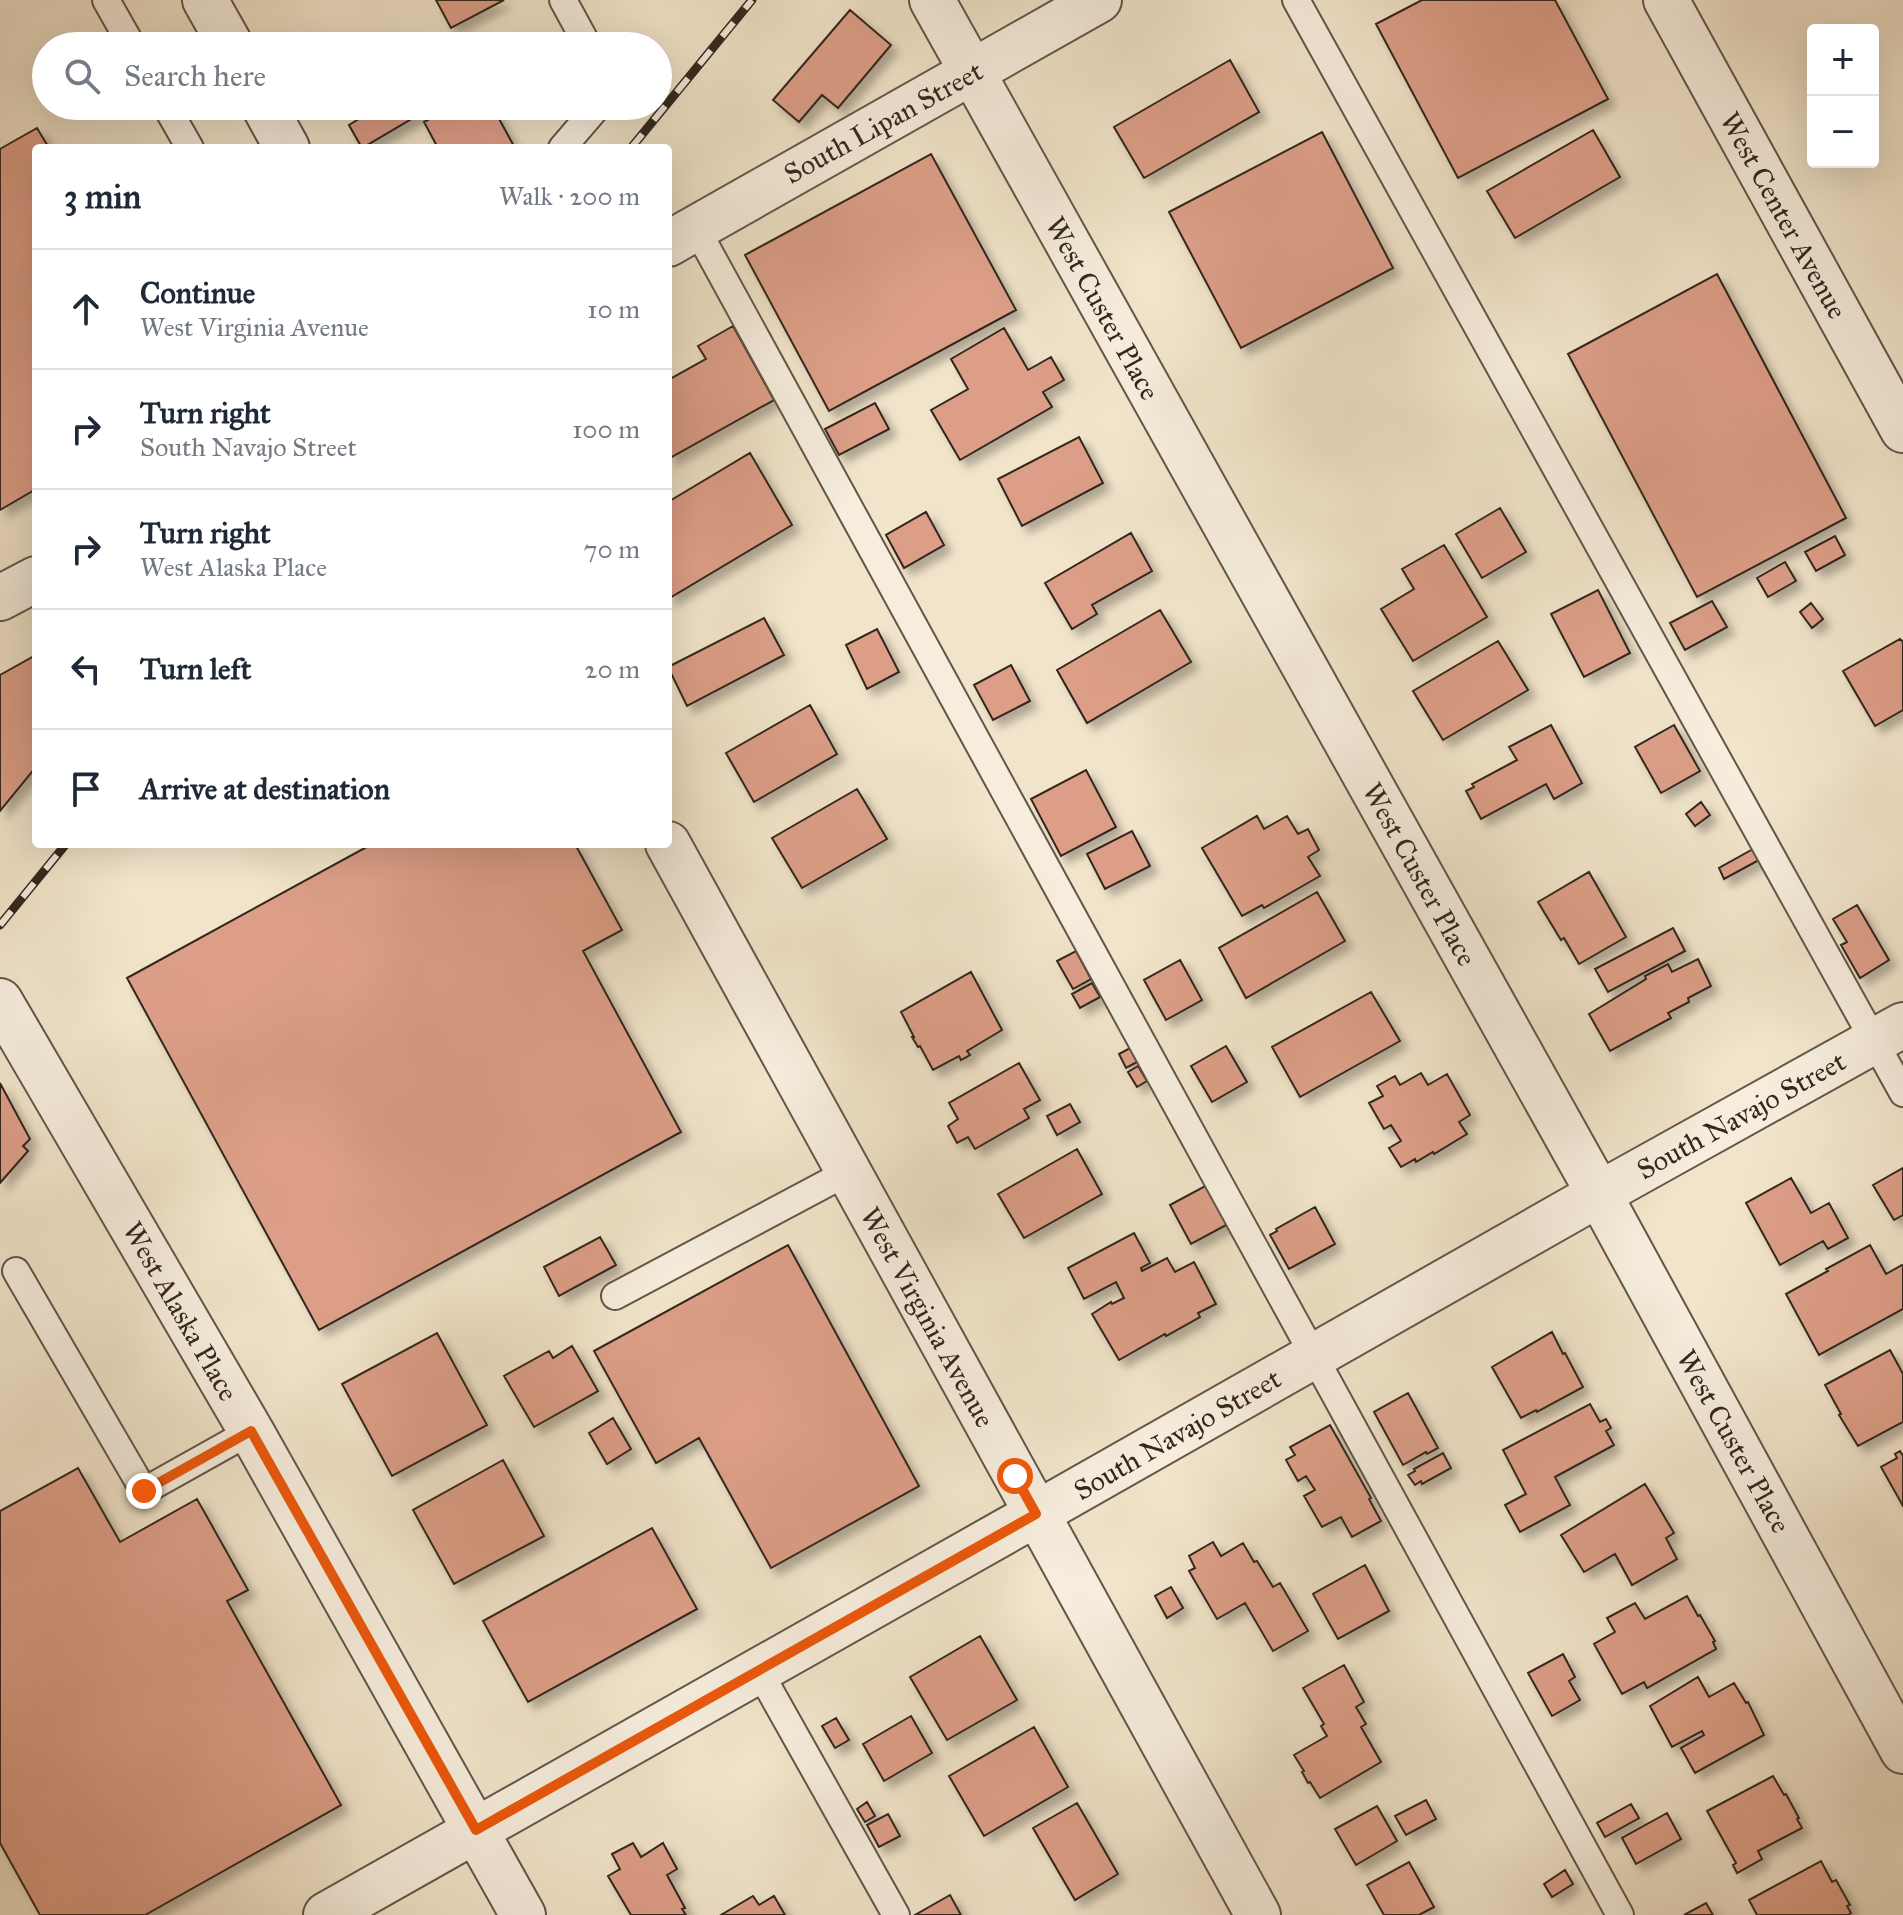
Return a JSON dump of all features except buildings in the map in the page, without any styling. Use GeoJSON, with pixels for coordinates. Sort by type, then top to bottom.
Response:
{"type":"FeatureCollection","features":[{"type":"Feature","properties":{"kind":"street"},"geometry":{"type":"LineString","coordinates":[[205,0],[223,32]]}},
{"type":"Feature","properties":{"kind":"street","name":"West Custer Place"},"geometry":{"type":"LineString","coordinates":[[932,0],[1599,1194],[1903,1751]]}},
{"type":"Feature","properties":{"kind":"street","name":"South Lipan Street"},"geometry":{"type":"LineString","coordinates":[[682,236],[1099,0]]}},
{"type":"Feature","properties":{"kind":"street","name":"West Center Avenue"},"geometry":{"type":"LineString","coordinates":[[1666,0],[1903,430]]}},
{"type":"Feature","properties":{"kind":"street"},"geometry":{"type":"LineString","coordinates":[[272,120],[285,144]]}},
{"type":"Feature","properties":{"kind":"street"},"geometry":{"type":"LineString","coordinates":[[0,598],[32,581]]}},
{"type":"Feature","properties":{"kind":"street","name":"West Virginia Avenue"},"geometry":{"type":"LineString","coordinates":[[670,848],[1258,1915]]}},
{"type":"Feature","properties":{"kind":"street","name":"West Alaska Place"},"geometry":{"type":"LineString","coordinates":[[0,1001],[251,1431],[523,1915]]}},
{"type":"Feature","properties":{"kind":"street","name":"South Navajo Street"},"geometry":{"type":"LineString","coordinates":[[326,1915],[1888,1033]]}},
{"type":"Feature","properties":{"kind":"lane"},"geometry":{"type":"LineString","coordinates":[[106,0],[124,32]]}},
{"type":"Feature","properties":{"kind":"lane"},"geometry":{"type":"LineString","coordinates":[[563,0],[580,32]]}},
{"type":"Feature","properties":{"kind":"lane"},"geometry":{"type":"LineString","coordinates":[[1296,0],[1888,1033],[1903,1093]]}},
{"type":"Feature","properties":{"kind":"lane"},"geometry":{"type":"LineString","coordinates":[[174,120],[188,144]]}},
{"type":"Feature","properties":{"kind":"lane"},"geometry":{"type":"LineString","coordinates":[[565,144],[586,120]]}},
{"type":"Feature","properties":{"kind":"lane"},"geometry":{"type":"LineString","coordinates":[[682,236],[1313,1357],[1620,1915]]}},
{"type":"Feature","properties":{"kind":"lane"},"geometry":{"type":"LineString","coordinates":[[615,1296],[848,1172]]}},
{"type":"Feature","properties":{"kind":"lane"},"geometry":{"type":"LineString","coordinates":[[16,1271],[144,1491],[251,1431]]}},
{"type":"Feature","properties":{"kind":"lane"},"geometry":{"type":"LineString","coordinates":[[759,1671],[896,1915]]}},
{"type":"Feature","properties":{"kind":"railway"},"geometry":{"type":"LineString","coordinates":[[672,98],[752,0]]}},
{"type":"Feature","properties":{"kind":"railway"},"geometry":{"type":"LineString","coordinates":[[634,144],[654,120]]}},
{"type":"Feature","properties":{"kind":"railway"},"geometry":{"type":"LineString","coordinates":[[0,925],[63,848]]}},
{"type":"Feature","properties":{"kind":"route"},"geometry":{"type":"LineString","coordinates":[[144,1491],[251,1431],[476,1830],[1036,1514],[1015,1476]]}}]}
